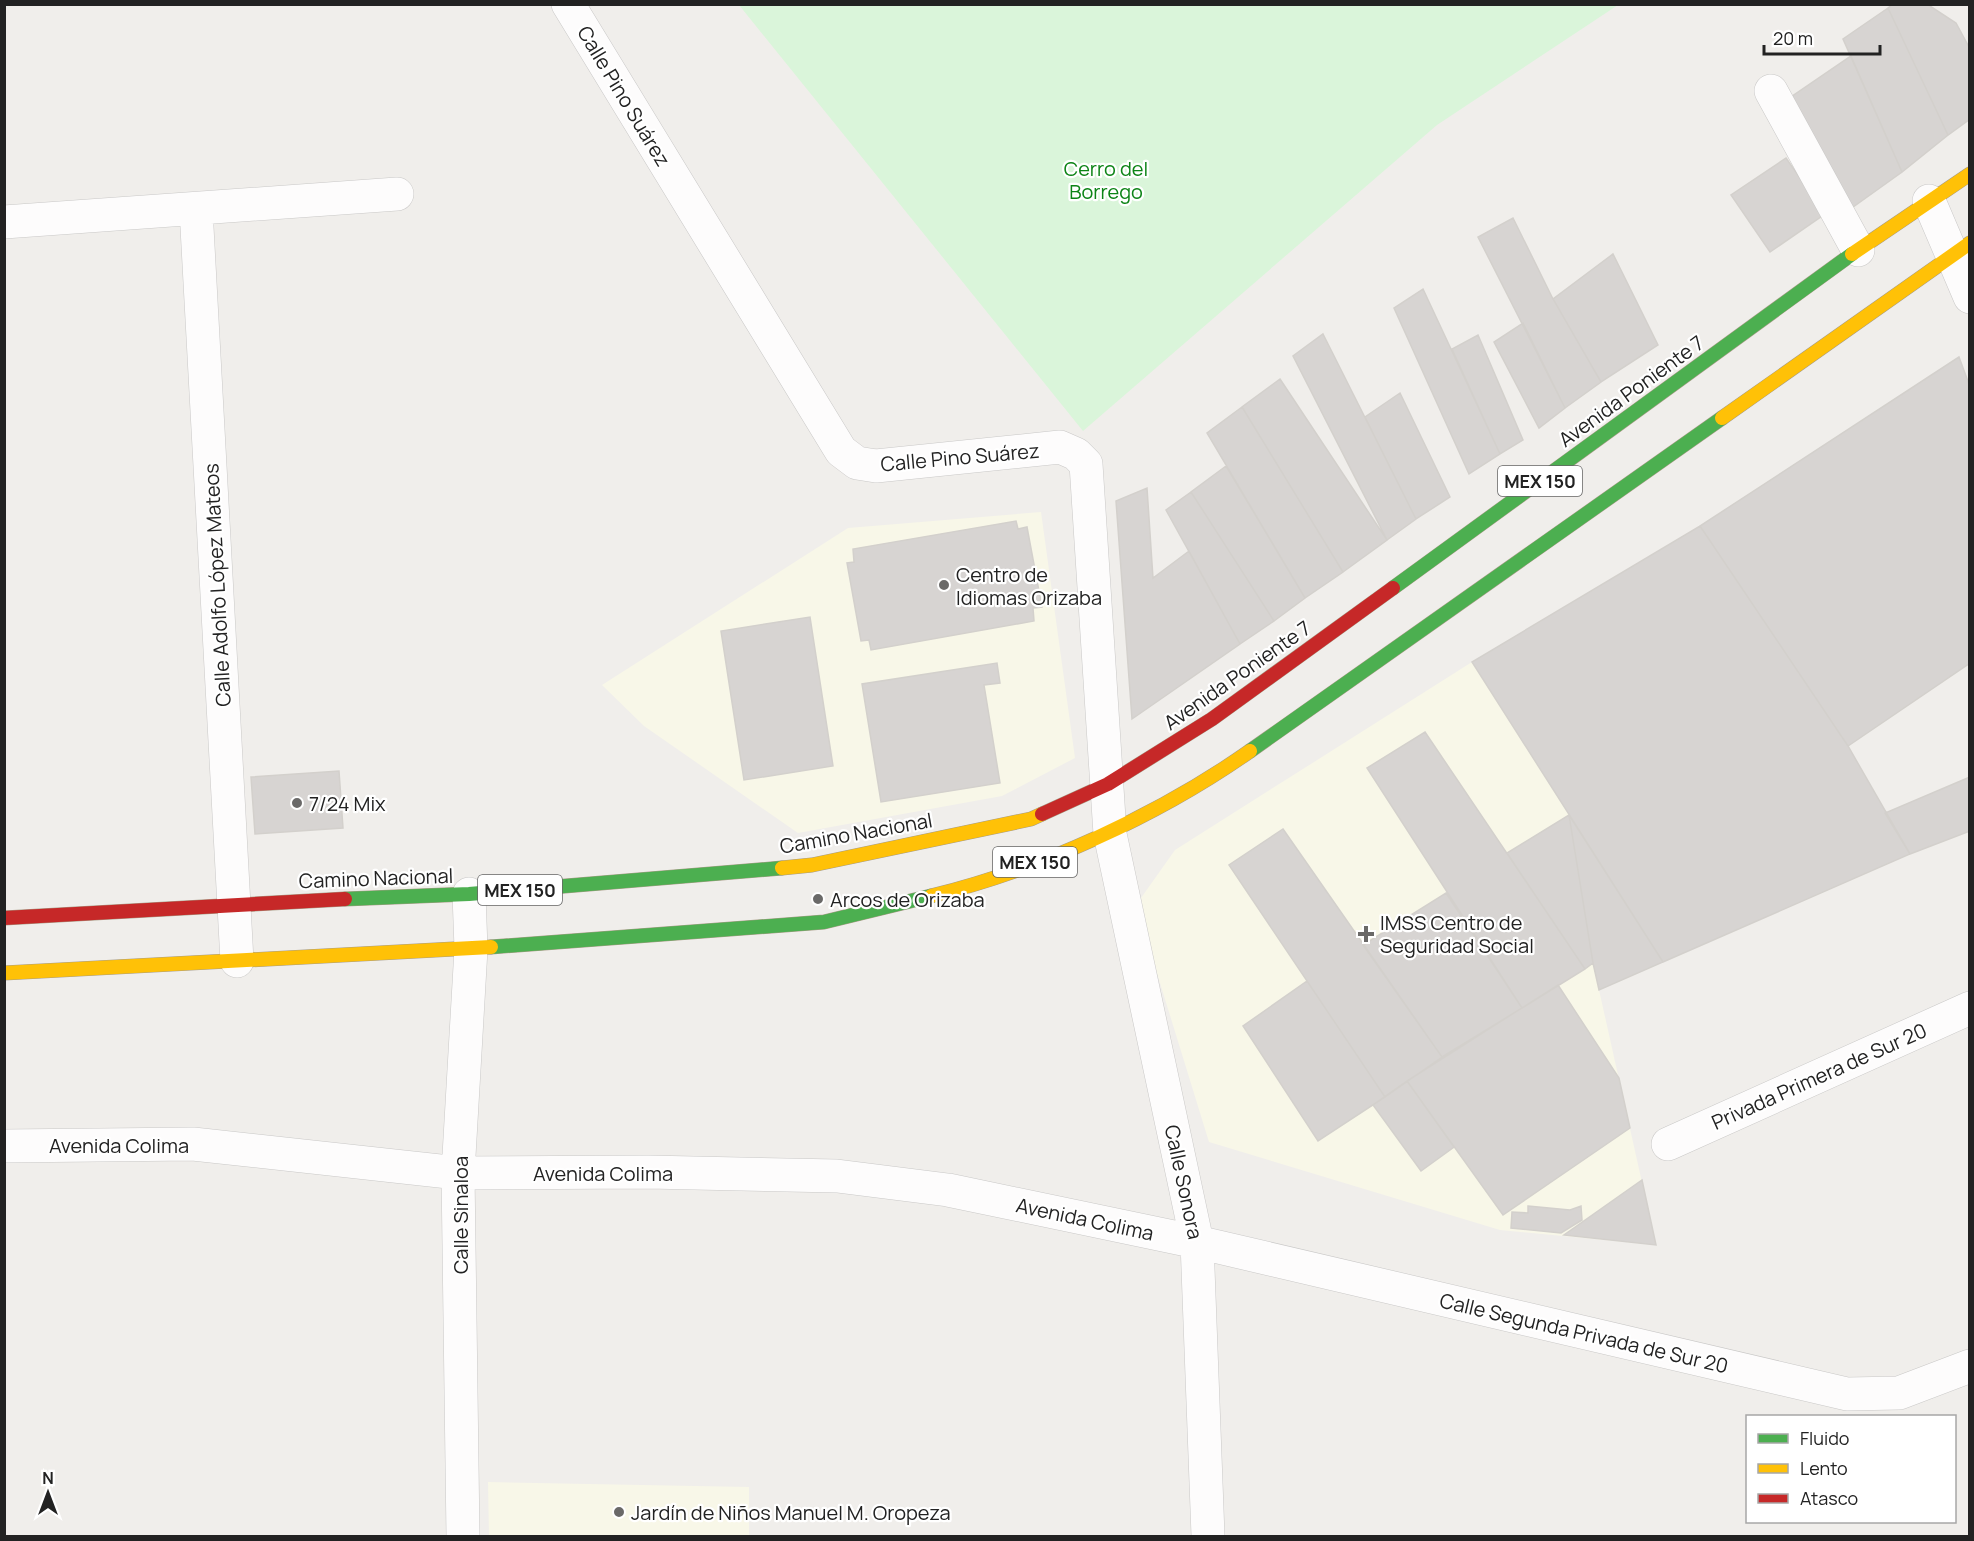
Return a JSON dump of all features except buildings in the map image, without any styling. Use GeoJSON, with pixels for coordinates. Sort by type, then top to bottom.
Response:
{"type":"FeatureCollection","features":[{"type":"Feature","properties":{"kind":"main road","name":"Avenida Poniente 7"},"geometry":{"type":"LineString","coordinates":[[1108,784],[1212,719],[1858,250],[1970,174]]}},
{"type":"Feature","properties":{"kind":"main road","name":"MEX 150"},"geometry":{"type":"LineString","coordinates":[[4,973],[471,949],[824,922],[961,889],[1110,834],[1237,760],[1961,249]]}},
{"type":"Feature","properties":{"kind":"main road","name":"Camino Nacional"},"geometry":{"type":"LineString","coordinates":[[4,918],[235,903],[469,894],[812,865],[1031,819],[1108,784]]}},
{"type":"Feature","properties":{"kind":"street","name":"Calle Pino Suárez"},"geometry":{"type":"LineString","coordinates":[[568,4],[841,451],[857,464],[876,466],[1060,447],[1076,454],[1086,464],[1110,834]]}},
{"type":"Feature","properties":{"kind":"street"},"geometry":{"type":"LineString","coordinates":[[1771,91],[1858,250]]}},
{"type":"Feature","properties":{"kind":"street"},"geometry":{"type":"LineString","coordinates":[[4,222],[397,194]]}},
{"type":"Feature","properties":{"kind":"street"},"geometry":{"type":"LineString","coordinates":[[1929,201],[1961,249],[1970,297]]}},
{"type":"Feature","properties":{"kind":"street","name":"Calle Adolfo López Mateos"},"geometry":{"type":"LineString","coordinates":[[196,209],[237,961]]}},
{"type":"Feature","properties":{"kind":"street","name":"Calle Sonora"},"geometry":{"type":"LineString","coordinates":[[1110,834],[1197,1242],[1208,1536]]}},
{"type":"Feature","properties":{"kind":"street","name":"Calle Sinaloa"},"geometry":{"type":"LineString","coordinates":[[463,1536],[458,1173],[471,949],[469,894]]}},
{"type":"Feature","properties":{"kind":"street","name":"Privada Primera de Sur 20"},"geometry":{"type":"LineString","coordinates":[[1668,1144],[1970,1008]]}},
{"type":"Feature","properties":{"kind":"street","name":"Avenida Colima"},"geometry":{"type":"LineString","coordinates":[[4,1146],[193,1144],[458,1173],[648,1172],[837,1176],[948,1190],[1197,1242]]}},
{"type":"Feature","properties":{"kind":"street","name":"Calle Segunda Privada de Sur 20"},"geometry":{"type":"LineString","coordinates":[[1197,1242],[1847,1394],[1899,1393],[1970,1366]]}},
{"type":"Feature","properties":{"kind":"shaded area"},"geometry":{"type":"Polygon","coordinates":[[[1041,512],[1075,758],[1002,796],[798,833],[644,726],[602,685],[848,528],[1041,512]]]}},
{"type":"Feature","properties":{"kind":"shaded area","name":"IMSS Centro de Seguridad Social"},"geometry":{"type":"Polygon","coordinates":[[[1472,662],[1569,815],[1593,963],[1656,1245],[1500,1230],[1209,1142],[1136,905],[1175,850],[1472,662]]]}},
{"type":"Feature","properties":{"kind":"shaded area","name":"Jardín de Niños Manuel M. Oropeza"},"geometry":{"type":"Polygon","coordinates":[[[488,1482],[749,1487],[749,1536],[489,1536],[488,1482]]]}},
{"type":"Feature","properties":{"kind":"green space","name":"Cerro del Borrego"},"geometry":{"type":"Polygon","coordinates":[[[739,5],[1618,5],[1437,125],[1083,431],[739,5]]]}},
{"type":"Feature","properties":{"kind":"traffic: fast"},"geometry":{"type":"LineString","coordinates":[[1393,588],[1852,254]]}},
{"type":"Feature","properties":{"kind":"traffic: fast"},"geometry":{"type":"LineString","coordinates":[[1250,751],[1722,418]]}},
{"type":"Feature","properties":{"kind":"traffic: fast"},"geometry":{"type":"LineString","coordinates":[[345,899],[469,894],[782,868]]}},
{"type":"Feature","properties":{"kind":"traffic: fast"},"geometry":{"type":"LineString","coordinates":[[491,947],[824,922],[931,896]]}},
{"type":"Feature","properties":{"kind":"traffic: slow"},"geometry":{"type":"LineString","coordinates":[[1852,254],[1970,174]]}},
{"type":"Feature","properties":{"kind":"traffic: slow"},"geometry":{"type":"LineString","coordinates":[[1722,418],[1970,243]]}},
{"type":"Feature","properties":{"kind":"traffic: slow"},"geometry":{"type":"LineString","coordinates":[[931,896],[1014,871],[1097,838],[1177,797],[1250,751]]}},
{"type":"Feature","properties":{"kind":"traffic: slow"},"geometry":{"type":"LineString","coordinates":[[782,868],[812,865],[1031,819],[1042,814]]}},
{"type":"Feature","properties":{"kind":"traffic: slow"},"geometry":{"type":"LineString","coordinates":[[4,973],[491,947]]}},
{"type":"Feature","properties":{"kind":"traffic: jam"},"geometry":{"type":"LineString","coordinates":[[1042,814],[1108,784],[1212,719],[1393,588]]}},
{"type":"Feature","properties":{"kind":"traffic: jam"},"geometry":{"type":"LineString","coordinates":[[4,918],[345,899]]}},
{"type":"Feature","properties":{"kind":"place","name":"Centro de Idiomas Orizaba"},"geometry":{"type":"Point","coordinates":[944,585]}},
{"type":"Feature","properties":{"kind":"place","name":"7/24 Mix"},"geometry":{"type":"Point","coordinates":[297,803]}},
{"type":"Feature","properties":{"kind":"place","name":"Arcos de Orizaba"},"geometry":{"type":"Point","coordinates":[818,899]}},
{"type":"Feature","properties":{"kind":"place","name":"IMSS Centro de Seguridad Social"},"geometry":{"type":"Point","coordinates":[1366,934]}},
{"type":"Feature","properties":{"kind":"place","name":"Jardín de Niños Manuel M. Oropeza"},"geometry":{"type":"Point","coordinates":[619,1512]}}]}
